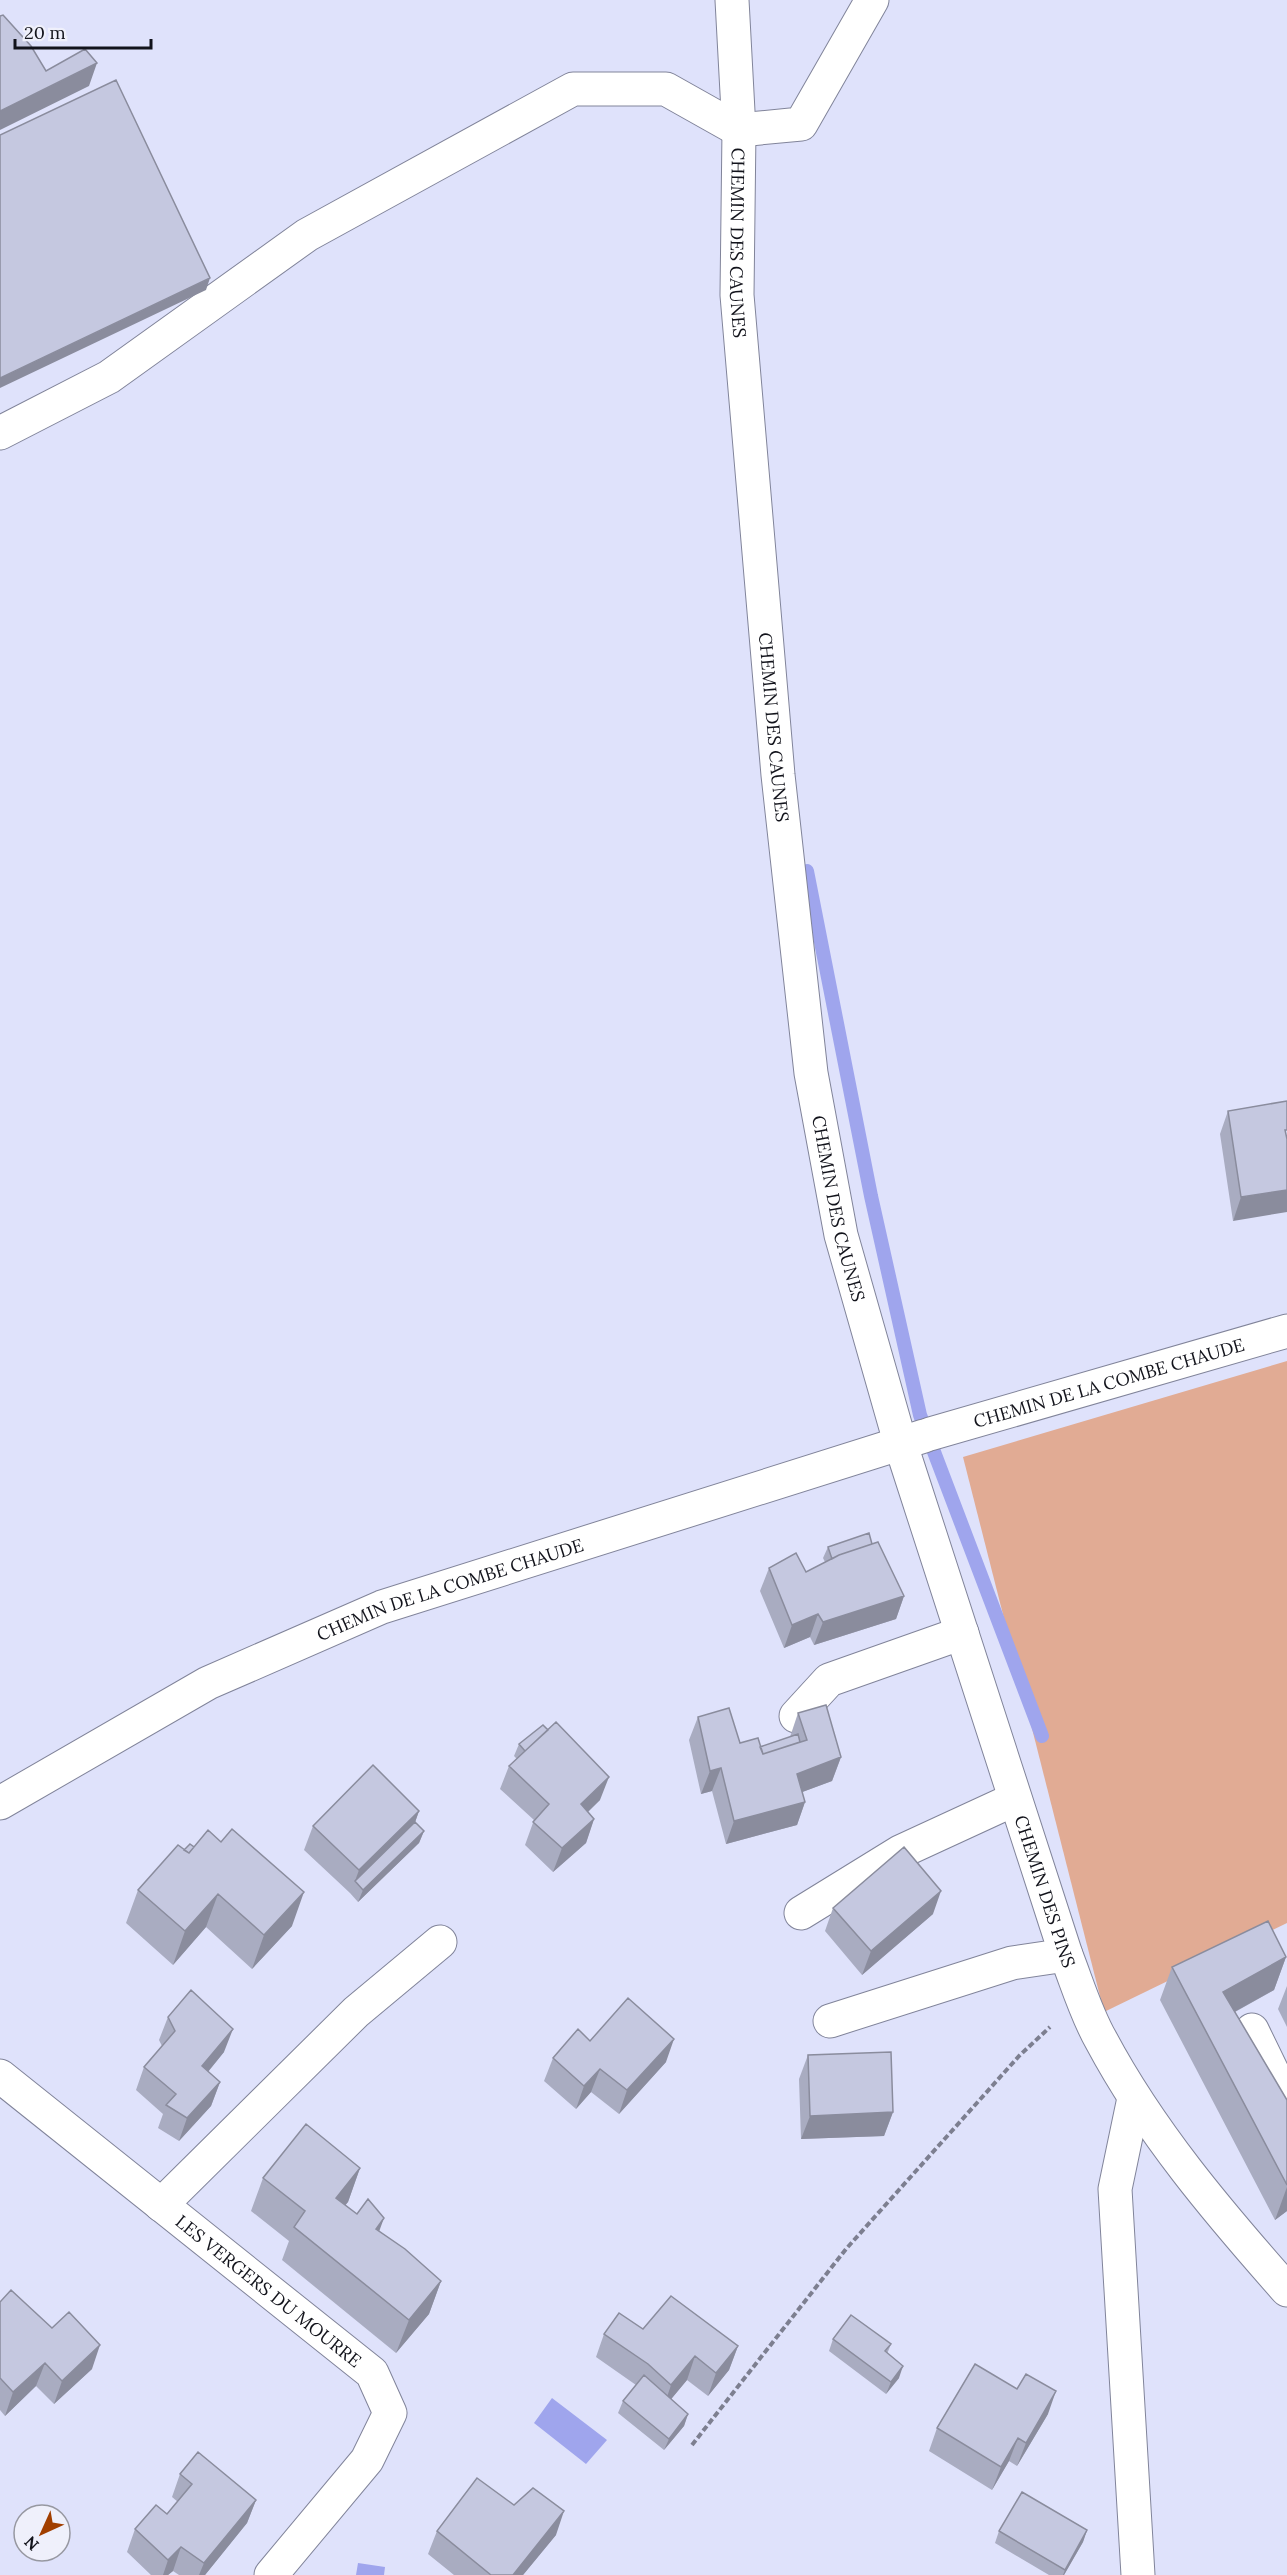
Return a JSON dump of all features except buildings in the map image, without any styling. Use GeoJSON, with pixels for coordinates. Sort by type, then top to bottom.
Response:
{"type":"FeatureCollection","features":[{"type":"Feature","properties":{"kind":"street","name":"CHEMIN DES CAUNES"},"geometry":{"type":"LineString","coordinates":[[732,0],[739,130],[737,295],[778,775],[811,1073],[841,1235],[918,1437]]}},
{"type":"Feature","properties":{"kind":"street"},"geometry":{"type":"LineString","coordinates":[[0,433],[109,377],[307,235],[573,89],[666,88],[739,130],[801,124],[872,0]]}},
{"type":"Feature","properties":{"kind":"street","name":"CHEMIN DE LA COMBE CHAUDE"},"geometry":{"type":"LineString","coordinates":[[0,1803],[208,1683],[382,1607],[918,1437],[1287,1331]]}},
{"type":"Feature","properties":{"kind":"street","name":"CHEMIN DES PINS"},"geometry":{"type":"LineString","coordinates":[[918,1437],[962,1633],[1066,1955],[1099,2038],[1134,2098],[1224,2218],[1287,2290]]}},
{"type":"Feature","properties":{"kind":"street"},"geometry":{"type":"LineString","coordinates":[[796,1716],[829,1680],[962,1633]]}},
{"type":"Feature","properties":{"kind":"street"},"geometry":{"type":"LineString","coordinates":[[801,1913],[900,1852],[1016,1799]]}},
{"type":"Feature","properties":{"kind":"street"},"geometry":{"type":"LineString","coordinates":[[162,2205],[356,2012],[440,1942]]}},
{"type":"Feature","properties":{"kind":"street"},"geometry":{"type":"LineString","coordinates":[[830,2021],[1012,1963],[1066,1955]]}},
{"type":"Feature","properties":{"kind":"street"},"geometry":{"type":"LineString","coordinates":[[1252,2030],[1287,2102]]}},
{"type":"Feature","properties":{"kind":"street","name":"LES VERGERS DU MOURRE"},"geometry":{"type":"LineString","coordinates":[[0,2076],[372,2373],[390,2413],[368,2460],[272,2575]]}},
{"type":"Feature","properties":{"kind":"street"},"geometry":{"type":"LineString","coordinates":[[1134,2098],[1115,2189],[1138,2575]]}},
{"type":"Feature","properties":{"kind":"path"},"geometry":{"type":"LineString","coordinates":[[693,2445],[846,2249],[1019,2056],[1083,1997]]}},
{"type":"Feature","properties":{"kind":"shaded area"},"geometry":{"type":"Polygon","coordinates":[[[1287,1361],[1287,1923],[1104,2012],[963,1457],[1287,1361]]]}},
{"type":"Feature","properties":{"kind":"water"},"geometry":{"type":"Polygon","coordinates":[[[552,2398],[607,2440],[586,2464],[534,2423],[552,2398]]]}},
{"type":"Feature","properties":{"kind":"water"},"geometry":{"type":"Polygon","coordinates":[[[358,2563],[385,2567],[384,2575],[356,2575],[358,2563]]]}},
{"type":"Feature","properties":{"kind":"waterway"},"geometry":{"type":"LineString","coordinates":[[807,871],[871,1196],[920,1415],[1042,1736]]}}]}
